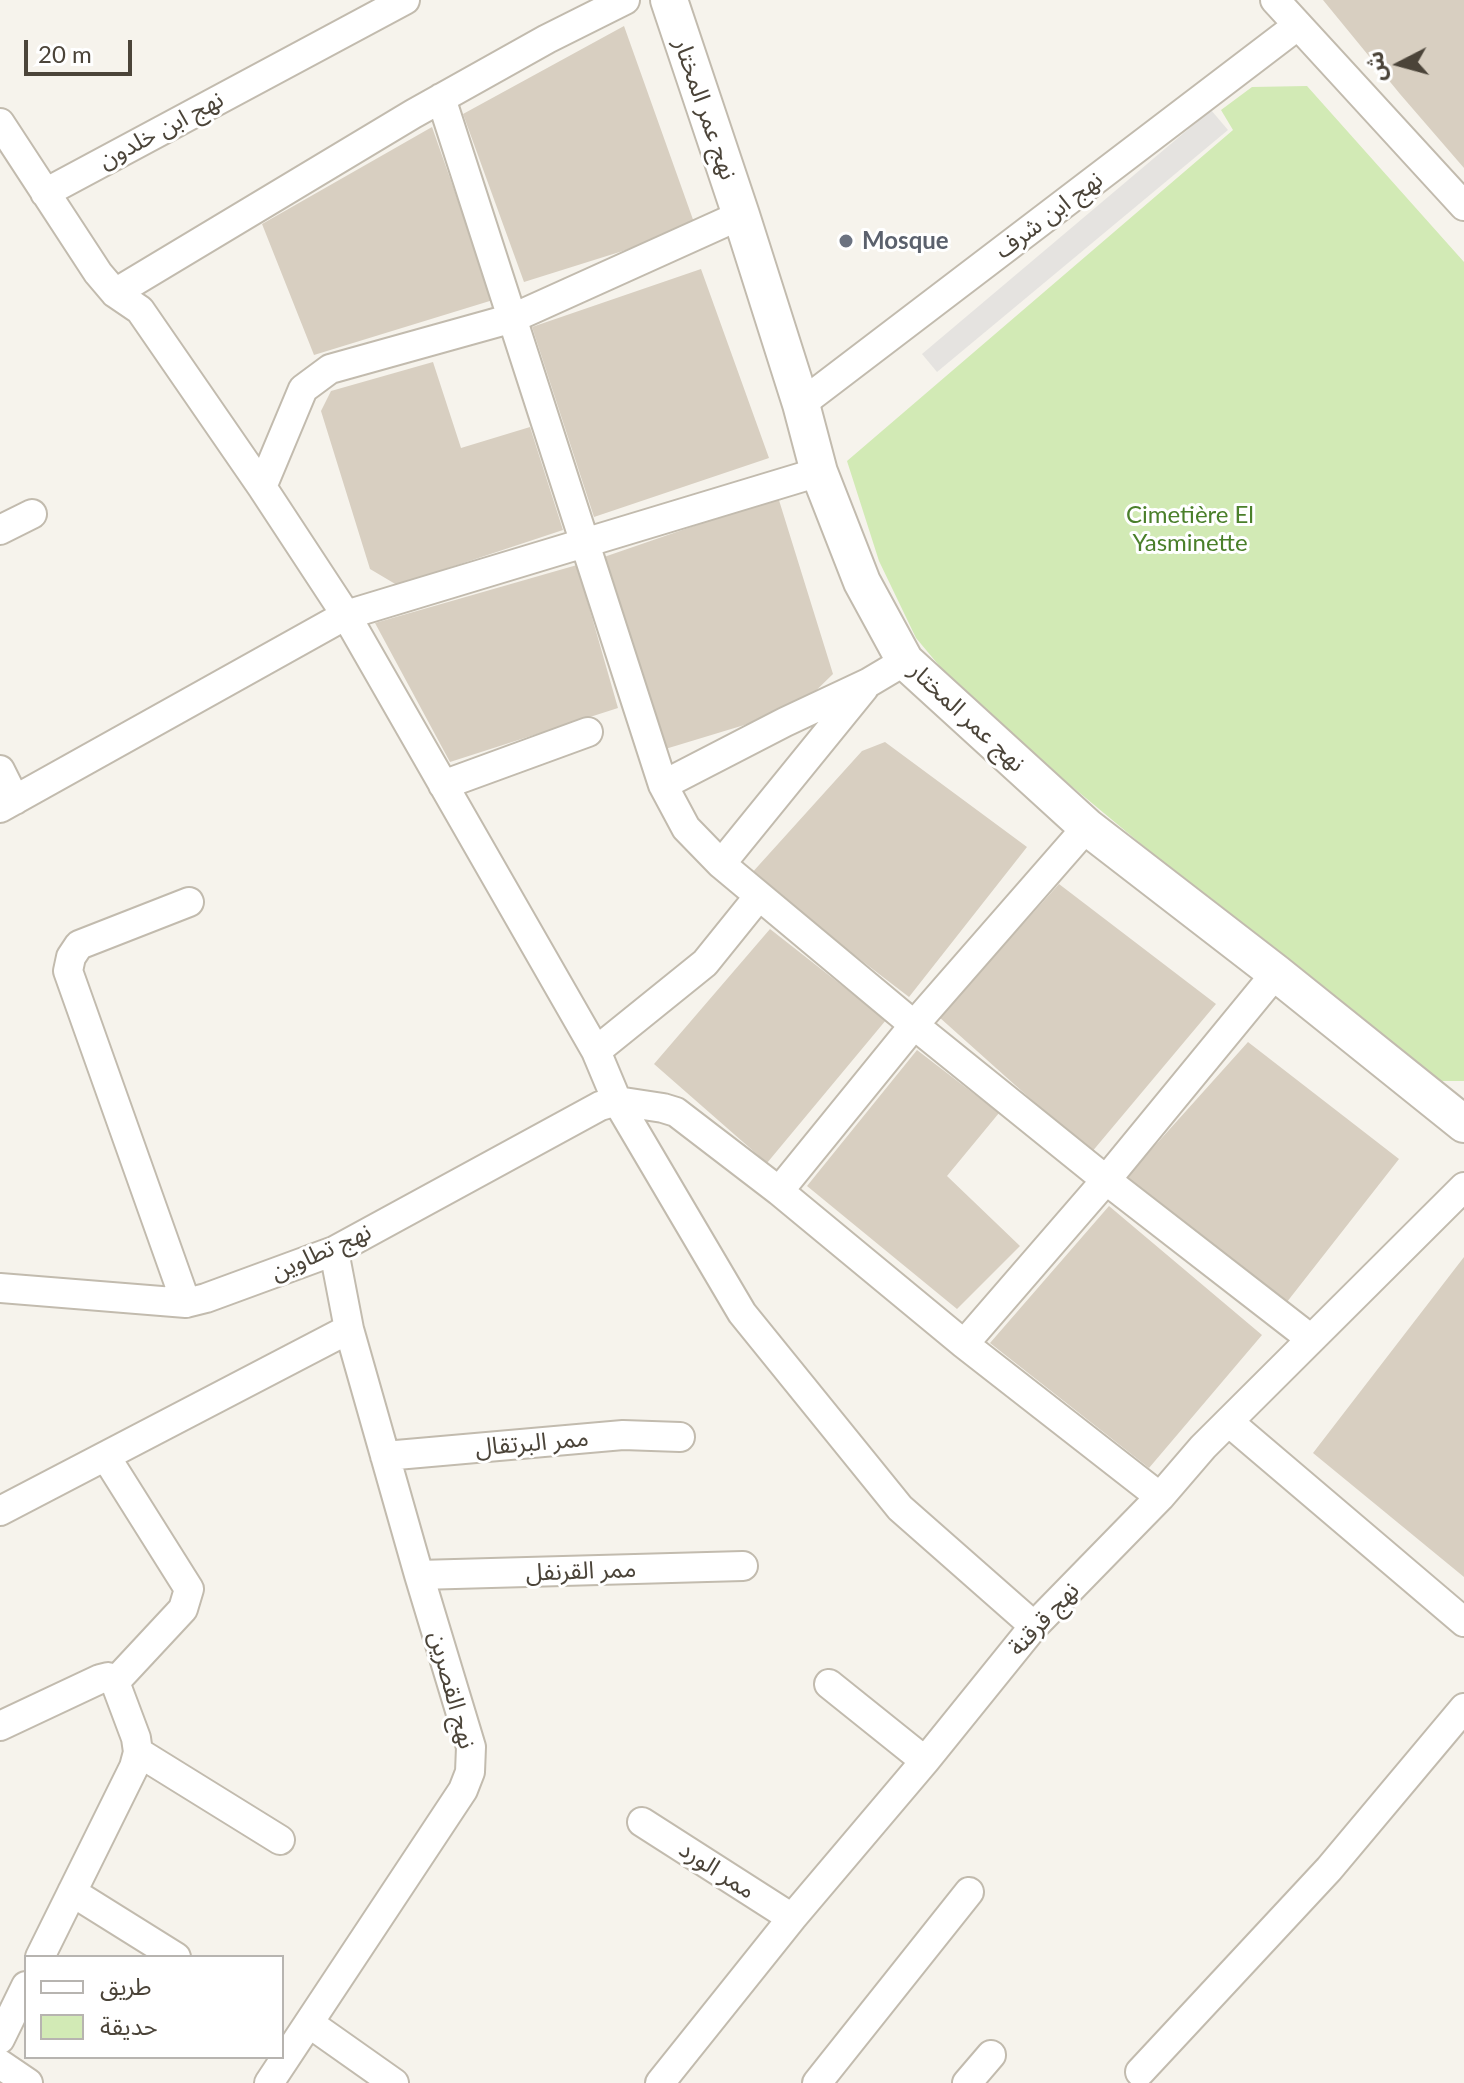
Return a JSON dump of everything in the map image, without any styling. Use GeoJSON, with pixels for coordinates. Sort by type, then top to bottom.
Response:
{"type":"FeatureCollection","features":[{"type":"Feature","properties":{"kind":"street","name":"نهج ابن خلدون"},"geometry":{"type":"LineString","coordinates":[[45,193],[405,0]]}},
{"type":"Feature","properties":{"kind":"street"},"geometry":{"type":"LineString","coordinates":[[115,293],[441,98],[625,0]]}},
{"type":"Feature","properties":{"kind":"street","name":"نهج عمر المختار"},"geometry":{"type":"LineString","coordinates":[[669,0],[741,215],[801,404],[819,472],[862,582],[905,661],[1087,827],[1464,1124]]}},
{"type":"Feature","properties":{"kind":"street"},"geometry":{"type":"LineString","coordinates":[[1275,0],[1464,206]]}},
{"type":"Feature","properties":{"kind":"street","name":"نهج ابن شرف"},"geometry":{"type":"LineString","coordinates":[[801,404],[1297,26]]}},
{"type":"Feature","properties":{"kind":"street"},"geometry":{"type":"LineString","coordinates":[[441,98],[663,785],[686,828],[721,864],[914,1025],[1106,1180],[1311,1339]]}},
{"type":"Feature","properties":{"kind":"street"},"geometry":{"type":"LineString","coordinates":[[0,123],[98,273],[115,293],[140,310],[346,615],[596,1051],[617,1101],[742,1313],[900,1508],[1034,1626]]}},
{"type":"Feature","properties":{"kind":"street"},"geometry":{"type":"LineString","coordinates":[[262,487],[303,389],[330,369],[513,318],[741,215]]}},
{"type":"Feature","properties":{"kind":"street"},"geometry":{"type":"LineString","coordinates":[[0,770],[8,804],[346,615],[819,472]]}},
{"type":"Feature","properties":{"kind":"street"},"geometry":{"type":"LineString","coordinates":[[0,530],[32,514]]}},
{"type":"Feature","properties":{"kind":"street"},"geometry":{"type":"LineString","coordinates":[[663,785],[868,683],[905,661]]}},
{"type":"Feature","properties":{"kind":"street"},"geometry":{"type":"LineString","coordinates":[[721,864],[868,683]]}},
{"type":"Feature","properties":{"kind":"street"},"geometry":{"type":"LineString","coordinates":[[443,785],[588,732]]}},
{"type":"Feature","properties":{"kind":"street"},"geometry":{"type":"LineString","coordinates":[[779,1191],[914,1025],[1087,827]]}},
{"type":"Feature","properties":{"kind":"street"},"geometry":{"type":"LineString","coordinates":[[596,1051],[705,963],[759,896]]}},
{"type":"Feature","properties":{"kind":"street"},"geometry":{"type":"LineString","coordinates":[[186,1303],[68,971],[71,957],[79,945],[189,902]]}},
{"type":"Feature","properties":{"kind":"street"},"geometry":{"type":"LineString","coordinates":[[964,1344],[1106,1180],[1276,973]]}},
{"type":"Feature","properties":{"kind":"street"},"geometry":{"type":"LineString","coordinates":[[617,1101],[676,1112],[1160,1497]]}},
{"type":"Feature","properties":{"kind":"street","name":"نهج تطاوين"},"geometry":{"type":"LineString","coordinates":[[0,1288],[186,1303],[206,1298],[334,1251],[579,1116],[617,1101]]}},
{"type":"Feature","properties":{"kind":"street","name":"نهج قرقنة"},"geometry":{"type":"LineString","coordinates":[[660,2083],[1034,1626],[1160,1497],[1203,1447],[1464,1187]]}},
{"type":"Feature","properties":{"kind":"street","name":"نهج القصرين"},"geometry":{"type":"LineString","coordinates":[[284,2053],[297,2027],[463,1790],[470,1772],[471,1747],[349,1329],[334,1251]]}},
{"type":"Feature","properties":{"kind":"street"},"geometry":{"type":"LineString","coordinates":[[0,1511],[349,1329]]}},
{"type":"Feature","properties":{"kind":"street"},"geometry":{"type":"LineString","coordinates":[[1230,1423],[1464,1622]]}},
{"type":"Feature","properties":{"kind":"street","name":"ممر البرتقال"},"geometry":{"type":"LineString","coordinates":[[385,1456],[623,1435],[680,1437]]}},
{"type":"Feature","properties":{"kind":"street"},"geometry":{"type":"LineString","coordinates":[[106,1457],[189,1589],[183,1609],[115,1682]]}},
{"type":"Feature","properties":{"kind":"street","name":"ممر القرنفل"},"geometry":{"type":"LineString","coordinates":[[419,1575],[743,1566]]}},
{"type":"Feature","properties":{"kind":"street"},"geometry":{"type":"LineString","coordinates":[[0,1726],[108,1677],[115,1682],[136,1738],[138,1752],[134,1767],[41,1955]]}},
{"type":"Feature","properties":{"kind":"street"},"geometry":{"type":"LineString","coordinates":[[829,1684],[925,1761]]}},
{"type":"Feature","properties":{"kind":"street"},"geometry":{"type":"LineString","coordinates":[[1140,2072],[1329,1869],[1464,1708]]}},
{"type":"Feature","properties":{"kind":"street"},"geometry":{"type":"LineString","coordinates":[[138,1752],[280,1840]]}},
{"type":"Feature","properties":{"kind":"street","name":"ممر الورد"},"geometry":{"type":"LineString","coordinates":[[642,1822],[792,1918]]}},
{"type":"Feature","properties":{"kind":"street"},"geometry":{"type":"LineString","coordinates":[[72,1892],[173,1955]]}},
{"type":"Feature","properties":{"kind":"street"},"geometry":{"type":"LineString","coordinates":[[817,2083],[969,1892]]}},
{"type":"Feature","properties":{"kind":"street"},"geometry":{"type":"LineString","coordinates":[[0,2039],[24,1990]]}},
{"type":"Feature","properties":{"kind":"street"},"geometry":{"type":"LineString","coordinates":[[297,2027],[394,2083]]}},
{"type":"Feature","properties":{"kind":"street"},"geometry":{"type":"LineString","coordinates":[[967,2083],[991,2055]]}},
{"type":"Feature","properties":{"kind":"street","name":"نهج القصرين"},"geometry":{"type":"LineString","coordinates":[[269,2083],[281,2059]]}},
{"type":"Feature","properties":{"kind":"street"},"geometry":{"type":"LineString","coordinates":[[0,2064],[28,2083]]}},
{"type":"Feature","properties":{"kind":"green space","name":"Cimetière El Yasminette"},"geometry":{"type":"Polygon","coordinates":[[[1307,86],[1464,262],[1464,1081],[1426,1081],[968,700],[916,638],[879,561],[847,461],[1233,130],[1221,110],[1252,87],[1307,86]]]}},
{"type":"Feature","properties":{"kind":"shaded area"},"geometry":{"type":"Polygon","coordinates":[[[1211,110],[1228,130],[937,372],[922,354],[1211,110]]]}},
{"type":"Feature","properties":{"kind":"building"},"geometry":{"type":"Polygon","coordinates":[[[1323,0],[1464,0],[1464,168],[1400,94],[1323,0]]]}},
{"type":"Feature","properties":{"kind":"building"},"geometry":{"type":"Polygon","coordinates":[[[624,26],[696,228],[524,282],[463,114],[624,26]]]}},
{"type":"Feature","properties":{"kind":"building"},"geometry":{"type":"Polygon","coordinates":[[[432,127],[493,300],[314,355],[262,224],[432,127]]]}},
{"type":"Feature","properties":{"kind":"building"},"geometry":{"type":"Polygon","coordinates":[[[701,269],[769,458],[594,517],[532,327],[701,269]]]}},
{"type":"Feature","properties":{"kind":"building"},"geometry":{"type":"Polygon","coordinates":[[[433,362],[461,448],[530,427],[563,530],[397,585],[370,569],[321,411],[331,391],[433,362]]]}},
{"type":"Feature","properties":{"kind":"building"},"geometry":{"type":"Polygon","coordinates":[[[778,497],[833,674],[797,709],[662,750],[604,557],[778,497]]]}},
{"type":"Feature","properties":{"kind":"building"},"geometry":{"type":"Polygon","coordinates":[[[577,565],[618,708],[450,762],[375,623],[577,565]]]}},
{"type":"Feature","properties":{"kind":"building"},"geometry":{"type":"Polygon","coordinates":[[[885,742],[1027,847],[909,997],[750,875],[862,751],[885,742]]]}},
{"type":"Feature","properties":{"kind":"building"},"geometry":{"type":"Polygon","coordinates":[[[1059,884],[1216,1004],[1091,1153],[939,1017],[1059,884]]]}},
{"type":"Feature","properties":{"kind":"building"},"geometry":{"type":"Polygon","coordinates":[[[770,929],[886,1020],[767,1163],[654,1064],[770,929]]]}},
{"type":"Feature","properties":{"kind":"building"},"geometry":{"type":"Polygon","coordinates":[[[1248,1042],[1399,1159],[1283,1307],[1124,1180],[1248,1042]]]}},
{"type":"Feature","properties":{"kind":"building"},"geometry":{"type":"Polygon","coordinates":[[[917,1050],[999,1113],[947,1176],[1020,1246],[957,1309],[807,1186],[917,1050]]]}},
{"type":"Feature","properties":{"kind":"building"},"geometry":{"type":"Polygon","coordinates":[[[1109,1206],[1262,1335],[1149,1468],[990,1343],[1109,1206]]]}},
{"type":"Feature","properties":{"kind":"building"},"geometry":{"type":"Polygon","coordinates":[[[1464,1257],[1464,1577],[1313,1453],[1464,1257]]]}},
{"type":"Feature","properties":{"kind":"place","name":"Mosque"},"geometry":{"type":"Point","coordinates":[846,241]}}]}
